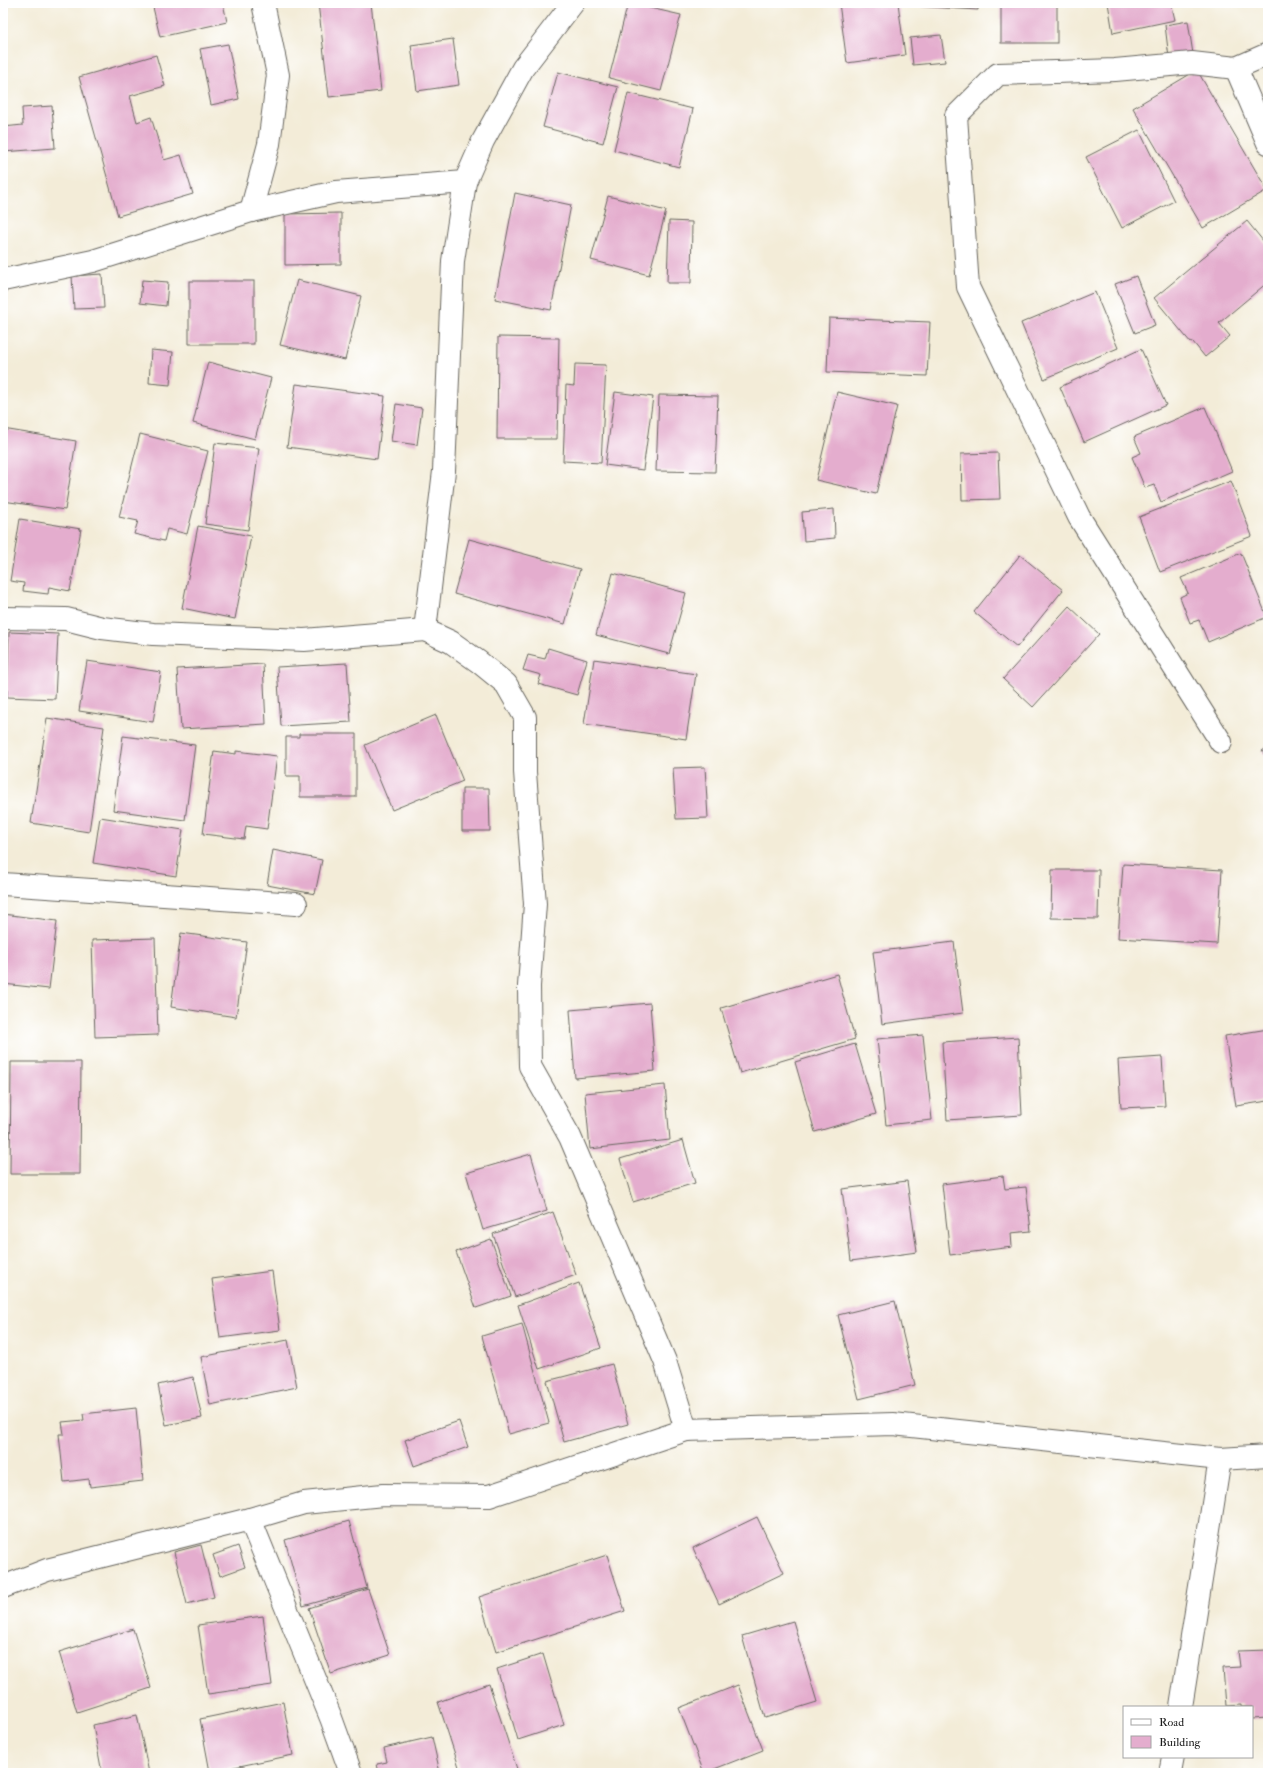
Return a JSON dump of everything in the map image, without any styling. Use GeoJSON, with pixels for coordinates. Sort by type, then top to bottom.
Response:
{"type":"FeatureCollection","features":[{"type":"Feature","properties":{"kind":"street"},"geometry":{"type":"LineString","coordinates":[[252,211],[269,144],[278,75],[262,3]]}},
{"type":"Feature","properties":{"kind":"street"},"geometry":{"type":"LineString","coordinates":[[425,630],[444,471],[453,261],[465,182],[483,141],[523,68],[573,3]]}},
{"type":"Feature","properties":{"kind":"street"},"geometry":{"type":"LineString","coordinates":[[1221,742],[1080,517],[968,287],[956,116],[998,74],[1115,70],[1192,63],[1236,68],[1268,54]]}},
{"type":"Feature","properties":{"kind":"street"},"geometry":{"type":"LineString","coordinates":[[1236,68],[1268,143]]}},
{"type":"Feature","properties":{"kind":"street"},"geometry":{"type":"LineString","coordinates":[[3,280],[93,261],[252,211],[336,192],[465,182]]}},
{"type":"Feature","properties":{"kind":"street"},"geometry":{"type":"LineString","coordinates":[[3,618],[66,619],[102,628],[153,634],[244,639],[304,640],[425,630],[451,642],[480,662],[506,684],[525,717],[525,772],[535,904],[529,986],[530,1066],[570,1137],[665,1361],[686,1430]]}},
{"type":"Feature","properties":{"kind":"street"},"geometry":{"type":"LineString","coordinates":[[3,884],[296,904]]}},
{"type":"Feature","properties":{"kind":"street"},"geometry":{"type":"LineString","coordinates":[[3,1587],[47,1570],[250,1519],[304,1503],[383,1495],[489,1496],[686,1430],[893,1424],[1220,1459],[1268,1456]]}},
{"type":"Feature","properties":{"kind":"street"},"geometry":{"type":"LineString","coordinates":[[1180,1706],[1220,1459]]}},
{"type":"Feature","properties":{"kind":"street"},"geometry":{"type":"LineString","coordinates":[[250,1519],[331,1718],[351,1773]]}},
{"type":"Feature","properties":{"kind":"street"},"geometry":{"type":"LineString","coordinates":[[1170,1773],[1173,1758]]}},
{"type":"Feature","properties":{"kind":"building"},"geometry":{"type":"Polygon","coordinates":[[[152,3],[223,3],[227,22],[160,37],[152,3]]]}},
{"type":"Feature","properties":{"kind":"building"},"geometry":{"type":"Polygon","coordinates":[[[318,3],[371,3],[381,91],[329,97],[318,3]]]}},
{"type":"Feature","properties":{"kind":"building"},"geometry":{"type":"Polygon","coordinates":[[[628,3],[681,15],[661,91],[609,78],[628,3]]]}},
{"type":"Feature","properties":{"kind":"building"},"geometry":{"type":"Polygon","coordinates":[[[839,3],[898,3],[905,55],[847,63],[839,3]]]}},
{"type":"Feature","properties":{"kind":"building"},"geometry":{"type":"Polygon","coordinates":[[[913,3],[978,3],[978,10],[912,6],[913,3]]]}},
{"type":"Feature","properties":{"kind":"building"},"geometry":{"type":"Polygon","coordinates":[[[1001,3],[1057,3],[1057,43],[1001,43],[1001,3]]]}},
{"type":"Feature","properties":{"kind":"building"},"geometry":{"type":"Polygon","coordinates":[[[1108,3],[1171,3],[1175,20],[1113,33],[1108,3]]]}},
{"type":"Feature","properties":{"kind":"building"},"geometry":{"type":"Polygon","coordinates":[[[1241,3],[1262,3],[1262,4],[1242,6],[1241,3]]]}},
{"type":"Feature","properties":{"kind":"building"},"geometry":{"type":"Polygon","coordinates":[[[1188,21],[1193,54],[1169,58],[1165,25],[1188,21]]]}},
{"type":"Feature","properties":{"kind":"building"},"geometry":{"type":"Polygon","coordinates":[[[941,35],[945,62],[913,65],[910,38],[941,35]]]}},
{"type":"Feature","properties":{"kind":"building"},"geometry":{"type":"Polygon","coordinates":[[[453,39],[459,85],[417,91],[411,45],[453,39]]]}},
{"type":"Feature","properties":{"kind":"building"},"geometry":{"type":"Polygon","coordinates":[[[228,44],[239,99],[211,105],[200,49],[228,44]]]}},
{"type":"Feature","properties":{"kind":"building"},"geometry":{"type":"Polygon","coordinates":[[[156,55],[165,86],[130,96],[137,122],[151,117],[164,160],[181,155],[193,194],[118,216],[79,77],[156,55]]]}},
{"type":"Feature","properties":{"kind":"building"},"geometry":{"type":"Polygon","coordinates":[[[1197,70],[1267,190],[1203,228],[1133,108],[1197,70]]]}},
{"type":"Feature","properties":{"kind":"building"},"geometry":{"type":"Polygon","coordinates":[[[558,72],[618,87],[603,143],[543,127],[558,72]]]}},
{"type":"Feature","properties":{"kind":"building"},"geometry":{"type":"Polygon","coordinates":[[[628,93],[693,109],[679,167],[614,150],[628,93]]]}},
{"type":"Feature","properties":{"kind":"building"},"geometry":{"type":"Polygon","coordinates":[[[52,106],[55,148],[3,152],[3,127],[23,125],[22,108],[52,106]]]}},
{"type":"Feature","properties":{"kind":"building"},"geometry":{"type":"Polygon","coordinates":[[[1139,130],[1174,201],[1122,228],[1086,157],[1139,130]]]}},
{"type":"Feature","properties":{"kind":"building"},"geometry":{"type":"Polygon","coordinates":[[[515,193],[571,205],[551,310],[495,299],[515,193]]]}},
{"type":"Feature","properties":{"kind":"building"},"geometry":{"type":"Polygon","coordinates":[[[608,196],[666,211],[649,275],[591,260],[608,196]]]}},
{"type":"Feature","properties":{"kind":"building"},"geometry":{"type":"Polygon","coordinates":[[[341,213],[341,264],[285,265],[285,214],[341,213]]]}},
{"type":"Feature","properties":{"kind":"building"},"geometry":{"type":"Polygon","coordinates":[[[669,221],[692,222],[691,283],[667,283],[669,221]]]}},
{"type":"Feature","properties":{"kind":"building"},"geometry":{"type":"Polygon","coordinates":[[[1247,221],[1268,247],[1268,282],[1219,323],[1230,336],[1205,357],[1193,342],[1191,343],[1154,298],[1247,221]]]}},
{"type":"Feature","properties":{"kind":"building"},"geometry":{"type":"Polygon","coordinates":[[[102,274],[104,308],[74,309],[72,276],[102,274]]]}},
{"type":"Feature","properties":{"kind":"building"},"geometry":{"type":"Polygon","coordinates":[[[1136,276],[1155,325],[1135,333],[1115,284],[1136,276]]]}},
{"type":"Feature","properties":{"kind":"building"},"geometry":{"type":"Polygon","coordinates":[[[142,280],[168,282],[166,306],[140,303],[142,280]]]}},
{"type":"Feature","properties":{"kind":"building"},"geometry":{"type":"Polygon","coordinates":[[[297,280],[361,296],[345,360],[280,345],[297,280]]]}},
{"type":"Feature","properties":{"kind":"building"},"geometry":{"type":"Polygon","coordinates":[[[189,281],[254,281],[254,344],[189,344],[189,281]]]}},
{"type":"Feature","properties":{"kind":"building"},"geometry":{"type":"Polygon","coordinates":[[[1095,292],[1118,348],[1044,379],[1021,323],[1095,292]]]}},
{"type":"Feature","properties":{"kind":"building"},"geometry":{"type":"Polygon","coordinates":[[[829,318],[930,322],[927,376],[827,372],[829,318]]]}},
{"type":"Feature","properties":{"kind":"building"},"geometry":{"type":"Polygon","coordinates":[[[498,337],[559,338],[557,439],[497,439],[498,337]]]}},
{"type":"Feature","properties":{"kind":"building"},"geometry":{"type":"Polygon","coordinates":[[[1141,349],[1166,405],[1084,442],[1060,387],[1141,349]]]}},
{"type":"Feature","properties":{"kind":"building"},"geometry":{"type":"Polygon","coordinates":[[[151,350],[173,352],[170,385],[149,383],[151,350]]]}},
{"type":"Feature","properties":{"kind":"building"},"geometry":{"type":"Polygon","coordinates":[[[208,362],[271,378],[255,439],[193,423],[208,362]]]}},
{"type":"Feature","properties":{"kind":"building"},"geometry":{"type":"Polygon","coordinates":[[[575,364],[606,365],[601,463],[563,461],[566,385],[574,386],[575,364]]]}},
{"type":"Feature","properties":{"kind":"building"},"geometry":{"type":"Polygon","coordinates":[[[296,384],[385,396],[377,459],[287,447],[296,384]]]}},
{"type":"Feature","properties":{"kind":"building"},"geometry":{"type":"Polygon","coordinates":[[[615,392],[653,397],[643,470],[605,465],[615,392]]]}},
{"type":"Feature","properties":{"kind":"building"},"geometry":{"type":"Polygon","coordinates":[[[837,392],[897,406],[876,494],[816,480],[837,392]]]}},
{"type":"Feature","properties":{"kind":"building"},"geometry":{"type":"Polygon","coordinates":[[[659,395],[718,396],[715,472],[656,471],[659,395]]]}},
{"type":"Feature","properties":{"kind":"building"},"geometry":{"type":"Polygon","coordinates":[[[396,404],[422,408],[417,445],[391,441],[396,404]]]}},
{"type":"Feature","properties":{"kind":"building"},"geometry":{"type":"Polygon","coordinates":[[[1205,407],[1232,471],[1161,502],[1154,485],[1145,488],[1132,457],[1141,453],[1134,437],[1205,407]]]}},
{"type":"Feature","properties":{"kind":"building"},"geometry":{"type":"Polygon","coordinates":[[[3,429],[76,441],[65,510],[3,501],[3,429]]]}},
{"type":"Feature","properties":{"kind":"building"},"geometry":{"type":"Polygon","coordinates":[[[140,434],[208,451],[187,534],[167,529],[164,541],[134,534],[138,521],[119,517],[140,434]]]}},
{"type":"Feature","properties":{"kind":"building"},"geometry":{"type":"Polygon","coordinates":[[[215,443],[259,448],[248,530],[205,524],[215,443]]]}},
{"type":"Feature","properties":{"kind":"building"},"geometry":{"type":"Polygon","coordinates":[[[998,453],[1000,499],[962,500],[961,454],[998,453]]]}},
{"type":"Feature","properties":{"kind":"building"},"geometry":{"type":"Polygon","coordinates":[[[1231,481],[1252,536],[1160,572],[1139,517],[1231,481]]]}},
{"type":"Feature","properties":{"kind":"building"},"geometry":{"type":"Polygon","coordinates":[[[834,509],[835,538],[804,541],[802,512],[834,509]]]}},
{"type":"Feature","properties":{"kind":"building"},"geometry":{"type":"Polygon","coordinates":[[[20,519],[81,529],[70,591],[49,587],[48,594],[23,591],[24,583],[10,581],[20,519]]]}},
{"type":"Feature","properties":{"kind":"building"},"geometry":{"type":"Polygon","coordinates":[[[198,526],[251,536],[235,619],[182,608],[198,526]]]}},
{"type":"Feature","properties":{"kind":"building"},"geometry":{"type":"Polygon","coordinates":[[[469,539],[580,569],[565,624],[454,594],[469,539]]]}},
{"type":"Feature","properties":{"kind":"building"},"geometry":{"type":"Polygon","coordinates":[[[1241,553],[1267,617],[1208,642],[1199,620],[1190,623],[1180,597],[1188,593],[1181,578],[1241,553]]]}},
{"type":"Feature","properties":{"kind":"building"},"geometry":{"type":"Polygon","coordinates":[[[1020,555],[1063,590],[1017,647],[974,612],[1020,555]]]}},
{"type":"Feature","properties":{"kind":"building"},"geometry":{"type":"Polygon","coordinates":[[[613,573],[686,593],[669,654],[596,635],[613,573]]]}},
{"type":"Feature","properties":{"kind":"building"},"geometry":{"type":"Polygon","coordinates":[[[1069,606],[1099,634],[1033,707],[1003,679],[1069,606]]]}},
{"type":"Feature","properties":{"kind":"building"},"geometry":{"type":"Polygon","coordinates":[[[9,632],[58,634],[55,699],[7,697],[9,632]]]}},
{"type":"Feature","properties":{"kind":"building"},"geometry":{"type":"Polygon","coordinates":[[[548,648],[587,660],[577,695],[538,684],[541,675],[523,670],[528,655],[545,659],[548,648]]]}},
{"type":"Feature","properties":{"kind":"building"},"geometry":{"type":"Polygon","coordinates":[[[594,659],[696,674],[686,739],[584,724],[594,659]]]}},
{"type":"Feature","properties":{"kind":"building"},"geometry":{"type":"Polygon","coordinates":[[[87,661],[161,672],[153,722],[79,711],[87,661]]]}},
{"type":"Feature","properties":{"kind":"building"},"geometry":{"type":"Polygon","coordinates":[[[347,663],[351,722],[281,726],[277,667],[347,663]]]}},
{"type":"Feature","properties":{"kind":"building"},"geometry":{"type":"Polygon","coordinates":[[[263,664],[266,724],[181,729],[177,669],[263,664]]]}},
{"type":"Feature","properties":{"kind":"building"},"geometry":{"type":"Polygon","coordinates":[[[436,715],[463,781],[392,810],[365,745],[436,715]]]}},
{"type":"Feature","properties":{"kind":"building"},"geometry":{"type":"Polygon","coordinates":[[[47,718],[104,727],[89,832],[31,823],[47,718]]]}},
{"type":"Feature","properties":{"kind":"building"},"geometry":{"type":"Polygon","coordinates":[[[299,734],[356,734],[356,797],[300,797],[300,776],[286,776],[286,737],[299,737],[299,734]]]}},
{"type":"Feature","properties":{"kind":"building"},"geometry":{"type":"Polygon","coordinates":[[[123,736],[195,745],[185,820],[113,810],[123,736]]]}},
{"type":"Feature","properties":{"kind":"building"},"geometry":{"type":"Polygon","coordinates":[[[1268,747],[1268,759],[1262,751],[1268,747]]]}},
{"type":"Feature","properties":{"kind":"building"},"geometry":{"type":"Polygon","coordinates":[[[214,751],[236,754],[236,751],[277,756],[267,829],[246,826],[244,839],[203,834],[214,751]]]}},
{"type":"Feature","properties":{"kind":"building"},"geometry":{"type":"Polygon","coordinates":[[[705,767],[708,818],[676,819],[673,768],[705,767]]]}},
{"type":"Feature","properties":{"kind":"building"},"geometry":{"type":"Polygon","coordinates":[[[462,788],[489,788],[490,831],[462,831],[462,788]]]}},
{"type":"Feature","properties":{"kind":"building"},"geometry":{"type":"Polygon","coordinates":[[[100,817],[183,830],[176,876],[93,863],[100,817]]]}},
{"type":"Feature","properties":{"kind":"building"},"geometry":{"type":"Polygon","coordinates":[[[273,850],[322,860],[315,894],[267,885],[273,850]]]}},
{"type":"Feature","properties":{"kind":"building"},"geometry":{"type":"Polygon","coordinates":[[[1123,864],[1222,870],[1217,944],[1118,938],[1123,864]]]}},
{"type":"Feature","properties":{"kind":"building"},"geometry":{"type":"Polygon","coordinates":[[[1052,870],[1099,870],[1098,919],[1051,918],[1052,870]]]}},
{"type":"Feature","properties":{"kind":"building"},"geometry":{"type":"Polygon","coordinates":[[[3,914],[57,921],[49,989],[3,984],[3,914]]]}},
{"type":"Feature","properties":{"kind":"building"},"geometry":{"type":"Polygon","coordinates":[[[181,933],[247,942],[236,1017],[171,1007],[181,933]]]}},
{"type":"Feature","properties":{"kind":"building"},"geometry":{"type":"Polygon","coordinates":[[[155,938],[158,1035],[95,1037],[92,940],[155,938]]]}},
{"type":"Feature","properties":{"kind":"building"},"geometry":{"type":"Polygon","coordinates":[[[954,942],[963,1013],[882,1024],[873,952],[954,942]]]}},
{"type":"Feature","properties":{"kind":"building"},"geometry":{"type":"Polygon","coordinates":[[[837,974],[855,1039],[740,1073],[721,1008],[837,974]]]}},
{"type":"Feature","properties":{"kind":"building"},"geometry":{"type":"Polygon","coordinates":[[[650,1003],[655,1071],[575,1078],[570,1010],[650,1003]]]}},
{"type":"Feature","properties":{"kind":"building"},"geometry":{"type":"Polygon","coordinates":[[[1268,1029],[1268,1101],[1236,1106],[1225,1036],[1268,1029]]]}},
{"type":"Feature","properties":{"kind":"building"},"geometry":{"type":"Polygon","coordinates":[[[923,1035],[932,1120],[886,1125],[877,1039],[923,1035]]]}},
{"type":"Feature","properties":{"kind":"building"},"geometry":{"type":"Polygon","coordinates":[[[1018,1037],[1022,1115],[947,1120],[942,1042],[1018,1037]]]}},
{"type":"Feature","properties":{"kind":"building"},"geometry":{"type":"Polygon","coordinates":[[[855,1044],[876,1114],[815,1132],[795,1062],[855,1044]]]}},
{"type":"Feature","properties":{"kind":"building"},"geometry":{"type":"Polygon","coordinates":[[[1162,1057],[1165,1106],[1121,1108],[1118,1060],[1162,1057]]]}},
{"type":"Feature","properties":{"kind":"building"},"geometry":{"type":"Polygon","coordinates":[[[11,1062],[81,1062],[80,1174],[10,1174],[11,1062]]]}},
{"type":"Feature","properties":{"kind":"building"},"geometry":{"type":"Polygon","coordinates":[[[665,1085],[670,1140],[590,1149],[585,1093],[665,1085]]]}},
{"type":"Feature","properties":{"kind":"building"},"geometry":{"type":"Polygon","coordinates":[[[683,1140],[695,1183],[633,1202],[620,1159],[683,1140]]]}},
{"type":"Feature","properties":{"kind":"building"},"geometry":{"type":"Polygon","coordinates":[[[531,1154],[547,1211],[483,1230],[466,1173],[531,1154]]]}},
{"type":"Feature","properties":{"kind":"building"},"geometry":{"type":"Polygon","coordinates":[[[1003,1176],[1005,1189],[1026,1187],[1031,1231],[1011,1233],[1012,1247],[950,1255],[942,1184],[1003,1176]]]}},
{"type":"Feature","properties":{"kind":"building"},"geometry":{"type":"Polygon","coordinates":[[[907,1181],[917,1252],[851,1261],[842,1189],[907,1181]]]}},
{"type":"Feature","properties":{"kind":"building"},"geometry":{"type":"Polygon","coordinates":[[[553,1212],[576,1275],[515,1297],[493,1234],[553,1212]]]}},
{"type":"Feature","properties":{"kind":"building"},"geometry":{"type":"Polygon","coordinates":[[[491,1239],[511,1296],[476,1308],[456,1252],[491,1239]]]}},
{"type":"Feature","properties":{"kind":"building"},"geometry":{"type":"Polygon","coordinates":[[[272,1271],[280,1330],[220,1338],[212,1279],[272,1271]]]}},
{"type":"Feature","properties":{"kind":"building"},"geometry":{"type":"Polygon","coordinates":[[[579,1283],[601,1348],[539,1369],[518,1305],[579,1283]]]}},
{"type":"Feature","properties":{"kind":"building"},"geometry":{"type":"Polygon","coordinates":[[[895,1301],[915,1385],[859,1399],[838,1315],[895,1301]]]}},
{"type":"Feature","properties":{"kind":"building"},"geometry":{"type":"Polygon","coordinates":[[[522,1324],[549,1423],[509,1434],[482,1336],[522,1324]]]}},
{"type":"Feature","properties":{"kind":"building"},"geometry":{"type":"Polygon","coordinates":[[[288,1340],[297,1387],[210,1405],[201,1357],[288,1340]]]}},
{"type":"Feature","properties":{"kind":"building"},"geometry":{"type":"Polygon","coordinates":[[[612,1364],[628,1424],[564,1442],[547,1381],[612,1364]]]}},
{"type":"Feature","properties":{"kind":"building"},"geometry":{"type":"Polygon","coordinates":[[[193,1377],[202,1418],[166,1425],[158,1385],[193,1377]]]}},
{"type":"Feature","properties":{"kind":"building"},"geometry":{"type":"Polygon","coordinates":[[[136,1408],[143,1481],[90,1487],[89,1479],[64,1482],[59,1434],[64,1434],[62,1422],[84,1420],[83,1414],[136,1408]]]}},
{"type":"Feature","properties":{"kind":"building"},"geometry":{"type":"Polygon","coordinates":[[[459,1421],[468,1447],[414,1466],[405,1440],[459,1421]]]}},
{"type":"Feature","properties":{"kind":"building"},"geometry":{"type":"Polygon","coordinates":[[[757,1517],[784,1573],[719,1604],[693,1548],[757,1517]]]}},
{"type":"Feature","properties":{"kind":"building"},"geometry":{"type":"Polygon","coordinates":[[[349,1521],[367,1588],[303,1606],[285,1540],[349,1521]]]}},
{"type":"Feature","properties":{"kind":"building"},"geometry":{"type":"Polygon","coordinates":[[[201,1545],[214,1597],[187,1604],[174,1552],[201,1545]]]}},
{"type":"Feature","properties":{"kind":"building"},"geometry":{"type":"Polygon","coordinates":[[[238,1546],[245,1567],[220,1576],[213,1555],[238,1546]]]}},
{"type":"Feature","properties":{"kind":"building"},"geometry":{"type":"Polygon","coordinates":[[[607,1555],[625,1611],[496,1652],[479,1597],[607,1555]]]}},
{"type":"Feature","properties":{"kind":"building"},"geometry":{"type":"Polygon","coordinates":[[[368,1589],[390,1655],[331,1674],[309,1608],[368,1589]]]}},
{"type":"Feature","properties":{"kind":"building"},"geometry":{"type":"Polygon","coordinates":[[[263,1616],[272,1685],[208,1694],[198,1625],[263,1616]]]}},
{"type":"Feature","properties":{"kind":"building"},"geometry":{"type":"Polygon","coordinates":[[[793,1621],[817,1702],[765,1718],[742,1636],[793,1621]]]}},
{"type":"Feature","properties":{"kind":"building"},"geometry":{"type":"Polygon","coordinates":[[[133,1629],[151,1688],[77,1712],[59,1652],[133,1629]]]}},
{"type":"Feature","properties":{"kind":"building"},"geometry":{"type":"Polygon","coordinates":[[[1268,1650],[1268,1718],[1253,1719],[1253,1706],[1226,1706],[1223,1668],[1240,1667],[1238,1651],[1268,1650]]]}},
{"type":"Feature","properties":{"kind":"building"},"geometry":{"type":"Polygon","coordinates":[[[543,1654],[564,1725],[518,1740],[497,1669],[543,1654]]]}},
{"type":"Feature","properties":{"kind":"building"},"geometry":{"type":"Polygon","coordinates":[[[489,1684],[518,1772],[461,1773],[438,1702],[489,1684]]]}},
{"type":"Feature","properties":{"kind":"building"},"geometry":{"type":"Polygon","coordinates":[[[738,1685],[763,1750],[704,1773],[679,1708],[738,1685]]]}},
{"type":"Feature","properties":{"kind":"building"},"geometry":{"type":"Polygon","coordinates":[[[283,1702],[293,1755],[210,1772],[200,1719],[283,1702]]]}},
{"type":"Feature","properties":{"kind":"building"},"geometry":{"type":"Polygon","coordinates":[[[137,1715],[149,1773],[102,1773],[93,1725],[137,1715]]]}},
{"type":"Feature","properties":{"kind":"building"},"geometry":{"type":"Polygon","coordinates":[[[432,1737],[440,1773],[379,1773],[377,1764],[387,1762],[384,1748],[432,1737]]]}}]}
